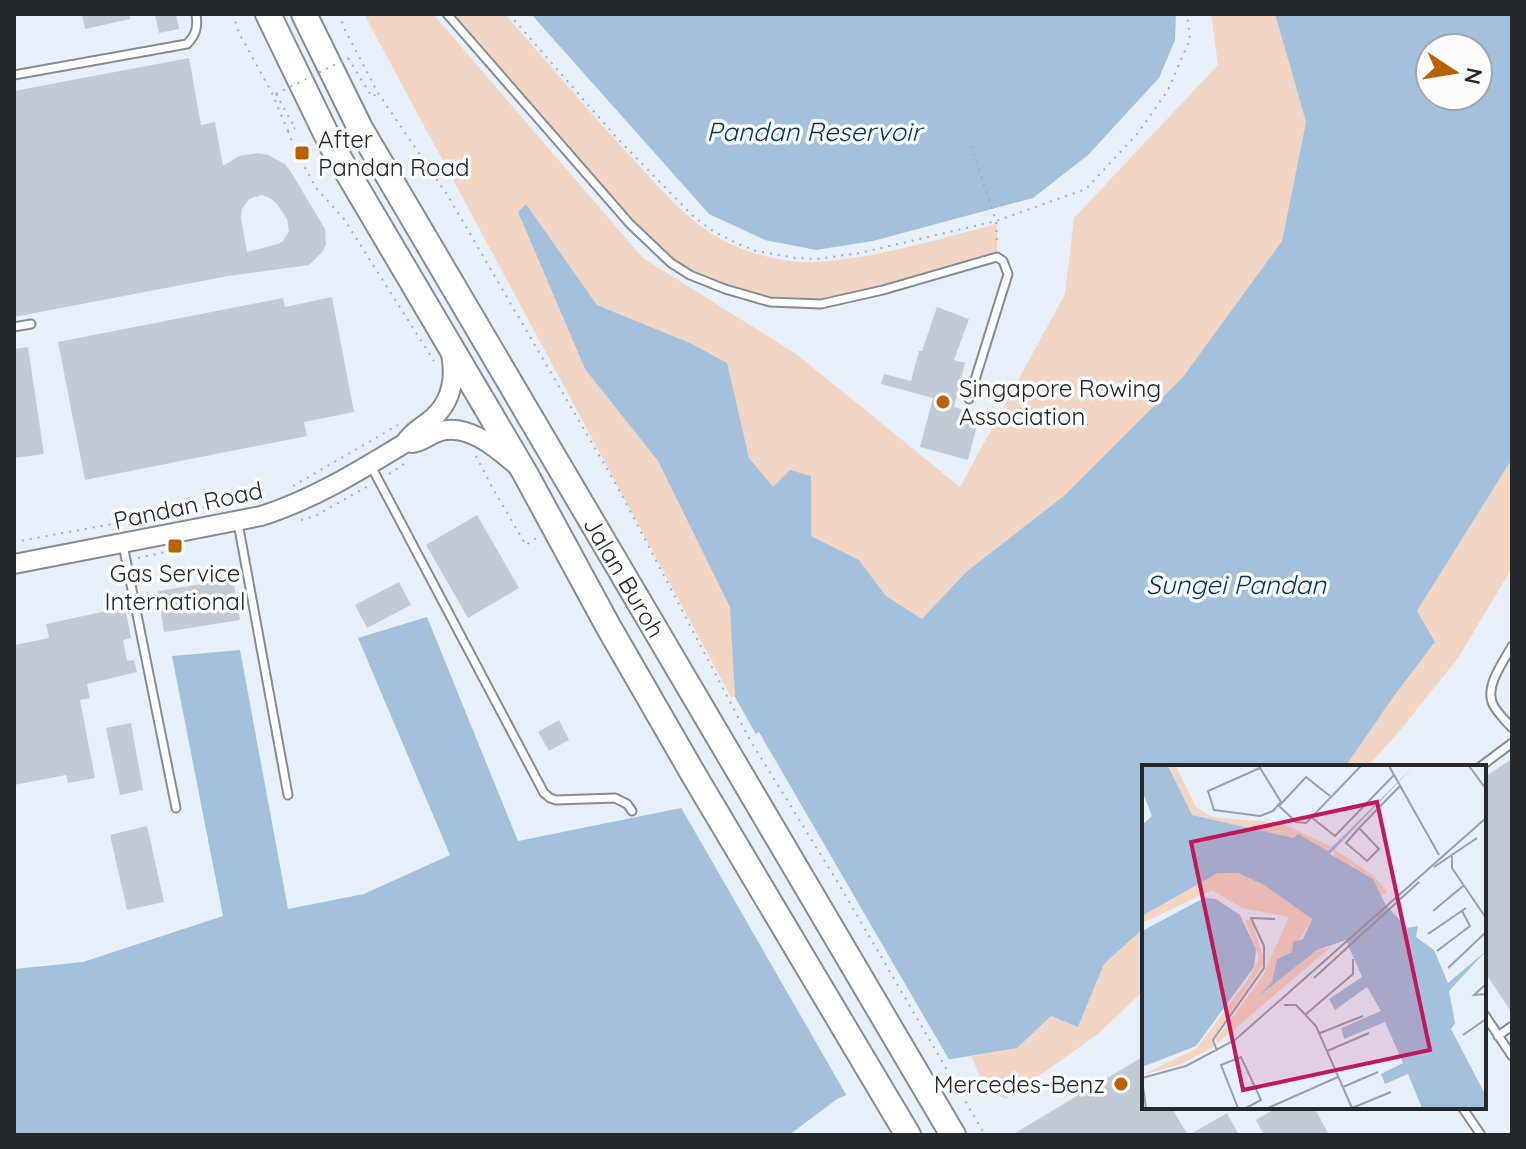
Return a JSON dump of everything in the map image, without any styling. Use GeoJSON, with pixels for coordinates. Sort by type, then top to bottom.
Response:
{"type":"FeatureCollection","features":[{"type":"Feature","properties":{"kind":"highway","name":"Jalan Buroh"},"geometry":{"type":"LineString","coordinates":[[268,14],[332,146],[443,357],[525,473],[695,777],[908,1135]]}},
{"type":"Feature","properties":{"kind":"highway","name":"Jalan Buroh"},"geometry":{"type":"LineString","coordinates":[[304,14],[360,128],[953,1135]]}},
{"type":"Feature","properties":{"kind":"street","name":"Pandan Road"},"geometry":{"type":"LineString","coordinates":[[14,564],[237,521],[286,508],[405,443],[411,434],[437,414],[448,399],[454,373],[443,357]]}},
{"type":"Feature","properties":{"kind":"street","name":"Pandan Road"},"geometry":{"type":"LineString","coordinates":[[405,443],[417,443],[444,430],[456,431],[490,443],[525,473]]}},
{"type":"Feature","properties":{"kind":"lane"},"geometry":{"type":"LineString","coordinates":[[14,75],[187,44],[197,29],[196,14]]}},
{"type":"Feature","properties":{"kind":"lane"},"geometry":{"type":"LineString","coordinates":[[447,14],[630,224],[671,263],[690,275],[770,302],[821,304],[883,290],[997,257],[1003,261],[1008,274],[969,399]]}},
{"type":"Feature","properties":{"kind":"lane"},"geometry":{"type":"LineString","coordinates":[[14,327],[31,324]]}},
{"type":"Feature","properties":{"kind":"lane"},"geometry":{"type":"LineString","coordinates":[[370,464],[544,793],[556,800],[615,798],[627,804],[632,811]]}},
{"type":"Feature","properties":{"kind":"lane"},"geometry":{"type":"LineString","coordinates":[[237,521],[288,795]]}},
{"type":"Feature","properties":{"kind":"lane"},"geometry":{"type":"LineString","coordinates":[[122,543],[176,808]]}},
{"type":"Feature","properties":{"kind":"lane"},"geometry":{"type":"LineString","coordinates":[[1512,646],[1495,676],[1492,702],[1512,728]]}},
{"type":"Feature","properties":{"kind":"lane"},"geometry":{"type":"LineString","coordinates":[[1483,765],[1512,743]]}},
{"type":"Feature","properties":{"kind":"lane"},"geometry":{"type":"LineString","coordinates":[[1486,1017],[1512,1056]]}},
{"type":"Feature","properties":{"kind":"lane"},"geometry":{"type":"LineString","coordinates":[[1498,1036],[1512,1026]]}},
{"type":"Feature","properties":{"kind":"lane"},"geometry":{"type":"LineString","coordinates":[[1463,1109],[1481,1135]]}},
{"type":"Feature","properties":{"kind":"path"},"geometry":{"type":"LineString","coordinates":[[233,14],[239,33],[272,93],[296,152],[317,189],[344,219],[443,357]]}},
{"type":"Feature","properties":{"kind":"path"},"geometry":{"type":"LineString","coordinates":[[339,14],[378,93],[448,196],[617,486],[750,740],[837,881],[985,1135]]}},
{"type":"Feature","properties":{"kind":"path"},"geometry":{"type":"LineString","coordinates":[[509,14],[616,137],[694,217],[738,244],[776,255],[817,259],[860,253],[996,221],[1086,189],[1138,133],[1168,90],[1190,39],[1187,14]]}},
{"type":"Feature","properties":{"kind":"path"},"geometry":{"type":"LineString","coordinates":[[288,131],[295,128],[276,94],[348,58],[372,97],[378,93]]}},
{"type":"Feature","properties":{"kind":"path"},"geometry":{"type":"LineString","coordinates":[[971,146],[996,221],[997,257]]}},
{"type":"Feature","properties":{"kind":"path"},"geometry":{"type":"LineString","coordinates":[[290,487],[405,421]]}},
{"type":"Feature","properties":{"kind":"path"},"geometry":{"type":"LineString","coordinates":[[471,447],[526,545],[554,525]]}},
{"type":"Feature","properties":{"kind":"path"},"geometry":{"type":"LineString","coordinates":[[14,542],[264,496]]}},
{"type":"Feature","properties":{"kind":"shaded area"},"geometry":{"type":"Polygon","coordinates":[[[364,14],[433,14],[643,258],[795,353],[960,487],[1065,294],[1074,218],[1218,65],[1211,14],[1275,14],[1306,122],[1282,241],[1183,377],[1065,495],[966,572],[922,619],[886,596],[859,560],[811,536],[749,458],[726,363],[690,343],[597,305],[526,204],[518,212],[585,369],[658,461],[731,607],[735,697],[731,697],[364,14]]]}},
{"type":"Feature","properties":{"kind":"shaded area"},"geometry":{"type":"Polygon","coordinates":[[[447,14],[505,14],[671,200],[714,235],[738,247],[777,259],[818,262],[885,252],[997,224],[997,257],[821,304],[770,302],[690,275],[630,224],[447,14]]]}},
{"type":"Feature","properties":{"kind":"shaded area"},"geometry":{"type":"Polygon","coordinates":[[[1512,459],[1512,568],[1458,658],[1397,734],[1369,765],[1346,765],[1435,642],[1417,611],[1512,459]]]}},
{"type":"Feature","properties":{"kind":"shaded area"},"geometry":{"type":"Polygon","coordinates":[[[1142,930],[1142,992],[1098,1034],[1006,1099],[986,1090],[971,1056],[1017,1048],[1051,1016],[1078,1027],[1104,964],[1142,930]]]}},
{"type":"Feature","properties":{"kind":"water","name":"Pandan Reservoir"},"geometry":{"type":"Polygon","coordinates":[[[531,14],[1176,14],[1175,40],[1159,78],[1088,155],[1033,198],[873,241],[816,250],[765,240],[709,214],[531,14]]]}},
{"type":"Feature","properties":{"kind":"water","name":"Sungei Pandan"},"geometry":{"type":"Polygon","coordinates":[[[1275,14],[1512,14],[1512,459],[1417,611],[1435,642],[1346,765],[1142,765],[1142,930],[1104,964],[1078,1027],[1051,1016],[1017,1048],[916,1065],[837,1099],[789,1135],[14,1135],[14,969],[83,962],[223,916],[172,656],[240,650],[288,909],[364,894],[450,855],[358,638],[427,617],[518,841],[755,793],[767,754],[735,697],[730,607],[658,461],[585,369],[518,212],[526,204],[597,305],[690,343],[727,363],[749,458],[773,487],[790,470],[811,476],[811,536],[859,560],[886,596],[922,619],[966,572],[1065,495],[1183,377],[1282,241],[1306,122],[1275,14]]]}},
{"type":"Feature","properties":{"kind":"pier"},"geometry":{"type":"Polygon","coordinates":[[[759,732],[951,1063],[917,1069],[848,1098],[679,804],[752,790],[763,754],[752,736],[759,732]]]}},
{"type":"Feature","properties":{"kind":"building"},"geometry":{"type":"Polygon","coordinates":[[[82,14],[129,14],[130,19],[85,29],[82,14]]]}},
{"type":"Feature","properties":{"kind":"building"},"geometry":{"type":"Polygon","coordinates":[[[155,14],[176,14],[179,29],[159,33],[155,14]]]}},
{"type":"Feature","properties":{"kind":"building"},"geometry":{"type":"Polygon","coordinates":[[[189,58],[201,125],[215,122],[223,166],[239,156],[258,153],[285,164],[325,229],[323,251],[309,265],[228,276],[14,317],[14,91],[189,58]],[[262,195],[249,199],[242,209],[247,252],[278,244],[289,231],[287,219],[270,198],[262,195]]]}},
{"type":"Feature","properties":{"kind":"building"},"geometry":{"type":"Polygon","coordinates":[[[332,297],[354,412],[304,422],[307,436],[85,480],[58,342],[283,298],[285,307],[332,297]]]}},
{"type":"Feature","properties":{"kind":"building","name":"Singapore Rowing Association"},"geometry":{"type":"Polygon","coordinates":[[[937,307],[969,319],[954,360],[965,363],[954,407],[980,414],[968,460],[920,447],[933,398],[881,384],[884,374],[911,381],[937,307]]]}},
{"type":"Feature","properties":{"kind":"building"},"geometry":{"type":"Polygon","coordinates":[[[28,347],[44,454],[14,458],[14,349],[28,347]]]}},
{"type":"Feature","properties":{"kind":"building"},"geometry":{"type":"Polygon","coordinates":[[[477,515],[519,588],[468,618],[426,545],[477,515]]]}},
{"type":"Feature","properties":{"kind":"building"},"geometry":{"type":"Polygon","coordinates":[[[233,579],[240,620],[164,632],[158,591],[233,579]]]}},
{"type":"Feature","properties":{"kind":"building"},"geometry":{"type":"Polygon","coordinates":[[[399,582],[411,605],[367,628],[355,605],[399,582]]]}},
{"type":"Feature","properties":{"kind":"building"},"geometry":{"type":"Polygon","coordinates":[[[125,607],[131,638],[123,640],[127,661],[134,660],[137,672],[87,684],[90,698],[80,700],[95,778],[68,783],[66,775],[14,785],[14,645],[49,638],[46,624],[125,607]]]}},
{"type":"Feature","properties":{"kind":"building"},"geometry":{"type":"Polygon","coordinates":[[[559,720],[569,740],[549,751],[538,732],[559,720]]]}},
{"type":"Feature","properties":{"kind":"building"},"geometry":{"type":"Polygon","coordinates":[[[131,723],[143,790],[120,795],[106,728],[131,723]]]}},
{"type":"Feature","properties":{"kind":"building"},"geometry":{"type":"Polygon","coordinates":[[[1512,759],[1512,1013],[1486,974],[1486,776],[1512,759]]]}},
{"type":"Feature","properties":{"kind":"building"},"geometry":{"type":"Polygon","coordinates":[[[147,826],[164,902],[127,910],[110,835],[147,826]]]}},
{"type":"Feature","properties":{"kind":"building","name":"Mercedes-Benz"},"geometry":{"type":"Polygon","coordinates":[[[1142,1057],[1142,1109],[1172,1109],[1188,1135],[1012,1135],[1142,1057]]]}},
{"type":"Feature","properties":{"kind":"building"},"geometry":{"type":"Polygon","coordinates":[[[1275,1109],[1315,1109],[1329,1135],[1264,1135],[1256,1120],[1275,1109]]]}},
{"type":"Feature","properties":{"kind":"building"},"geometry":{"type":"Polygon","coordinates":[[[1227,1113],[1239,1135],[1189,1135],[1227,1113]]]}},
{"type":"Feature","properties":{"kind":"place","name":"After Pandan Road"},"geometry":{"type":"Point","coordinates":[302,153]}},
{"type":"Feature","properties":{"kind":"place","name":"Singapore Rowing Association"},"geometry":{"type":"Point","coordinates":[943,402]}},
{"type":"Feature","properties":{"kind":"place","name":"Gas Service International"},"geometry":{"type":"Point","coordinates":[175,546]}},
{"type":"Feature","properties":{"kind":"place","name":"Mercedes-Benz"},"geometry":{"type":"Point","coordinates":[1121,1084]}}]}
